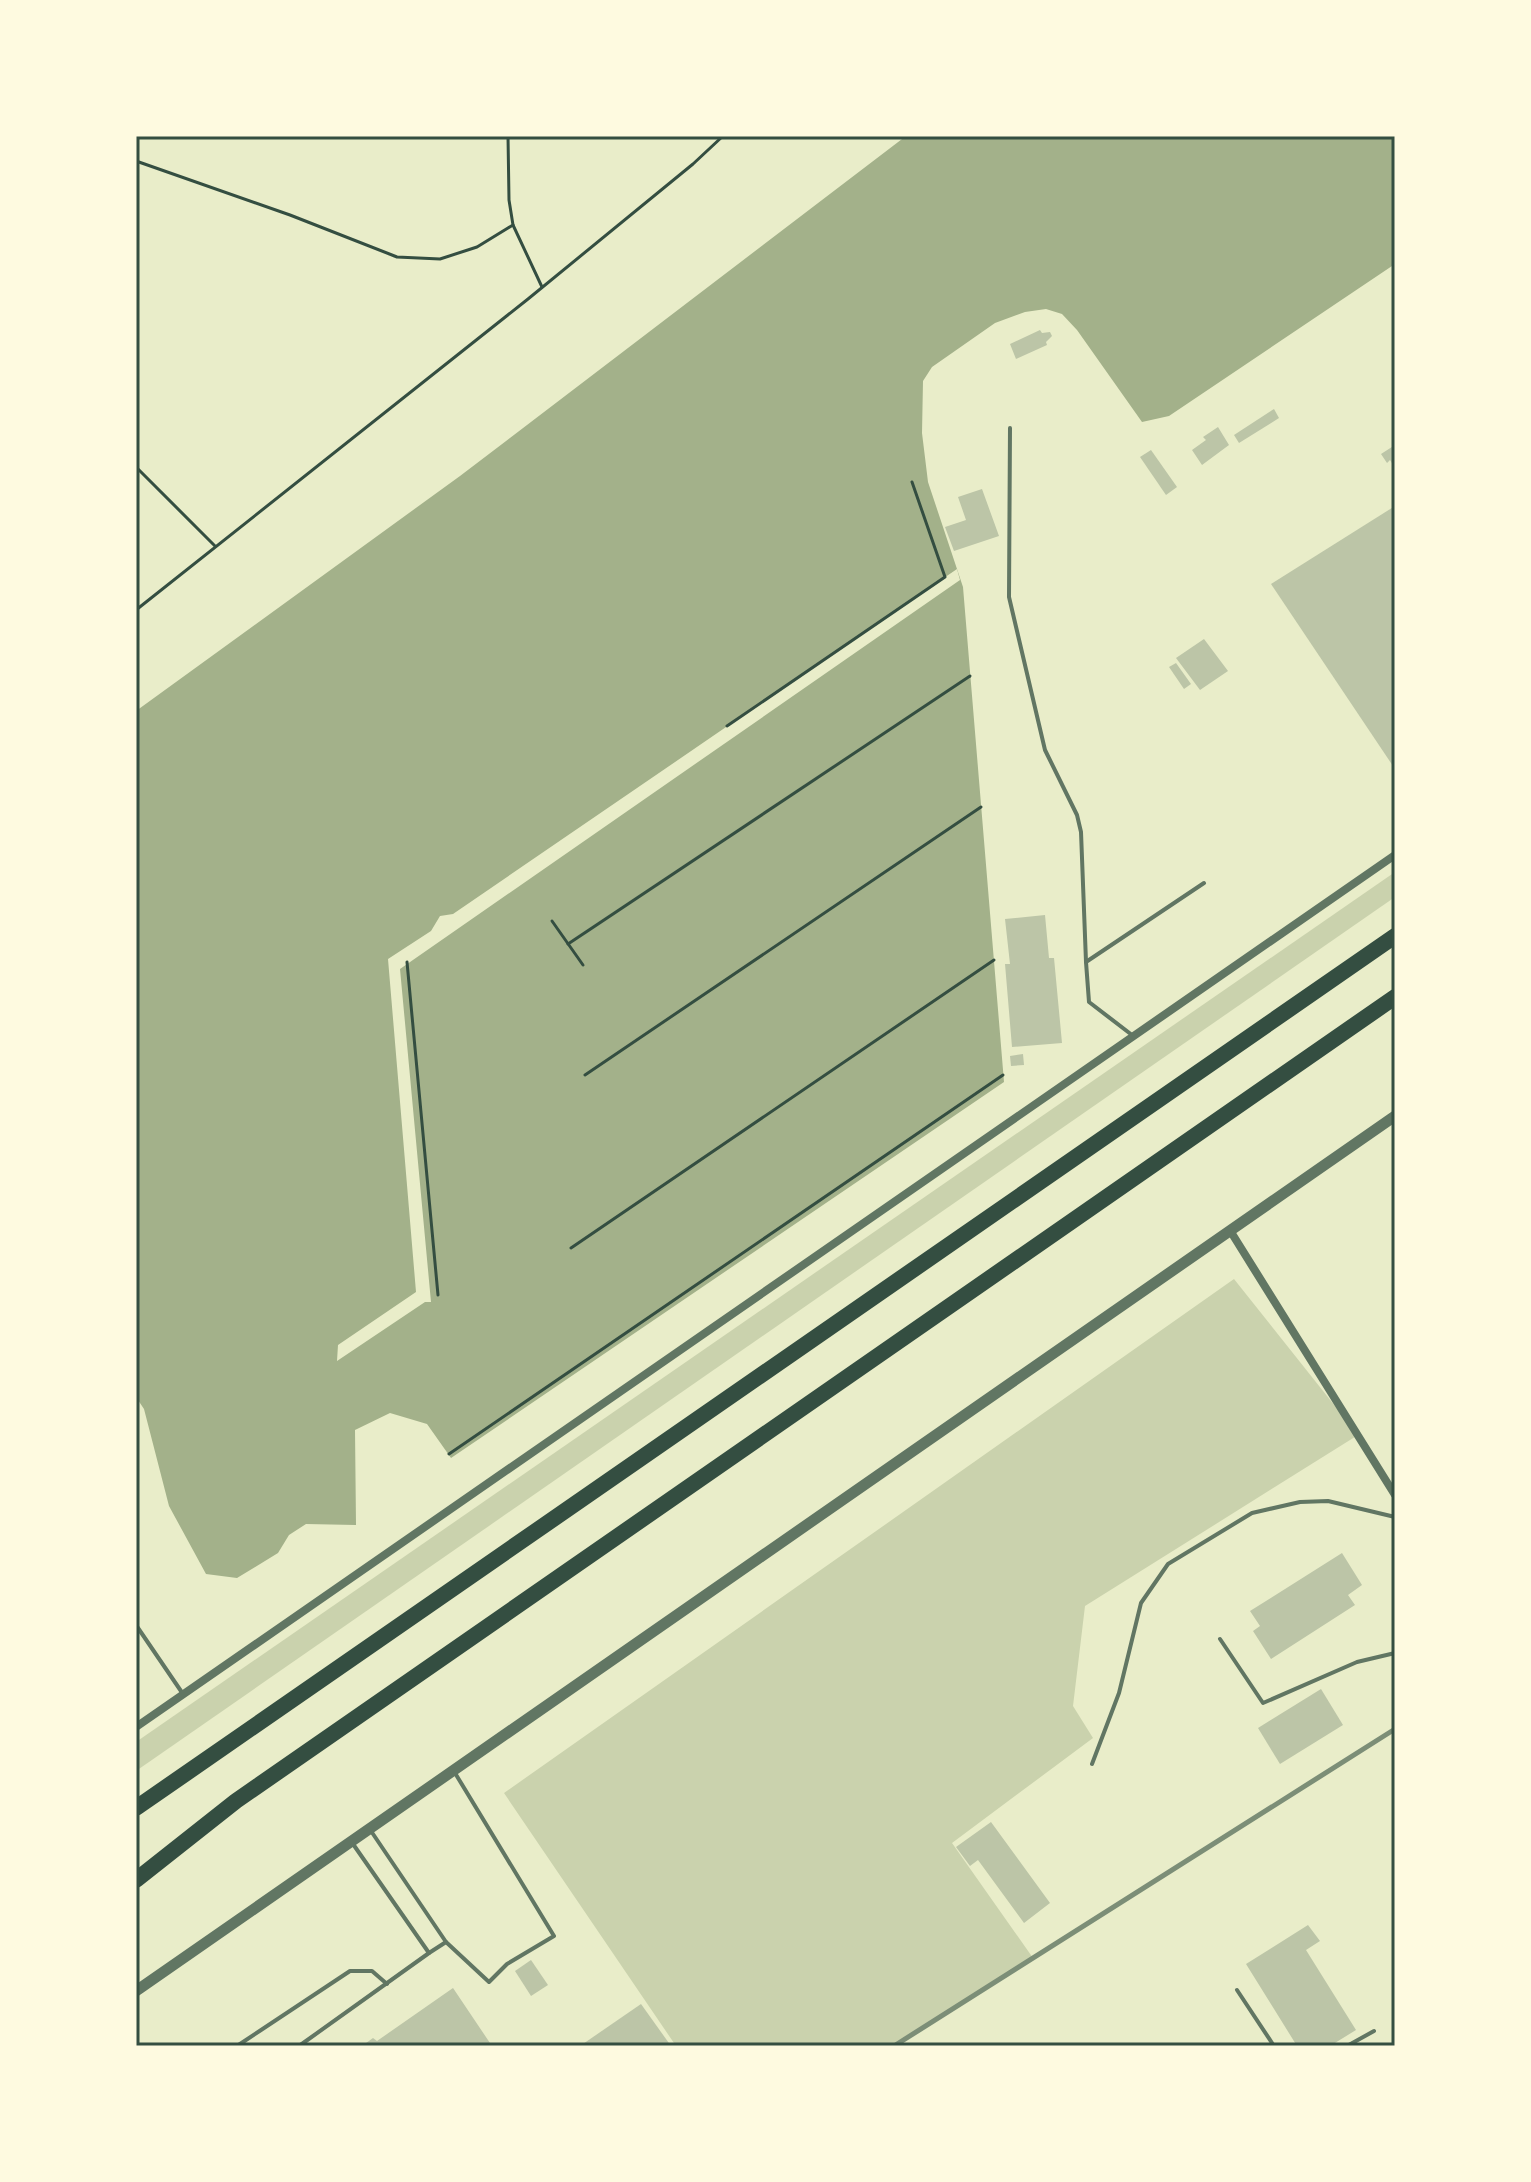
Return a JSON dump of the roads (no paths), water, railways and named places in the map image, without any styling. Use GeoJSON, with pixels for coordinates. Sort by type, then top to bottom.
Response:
{"type":"FeatureCollection","features":[{"type":"Feature","properties":{"kind":"highway"},"geometry":{"type":"LineString","coordinates":[[136,1808],[1395,936]]}},
{"type":"Feature","properties":{"kind":"highway"},"geometry":{"type":"LineString","coordinates":[[136,1868],[1395,997]]}},
{"type":"Feature","properties":{"kind":"highway"},"geometry":{"type":"LineString","coordinates":[[136,1880],[236,1801]]}},
{"type":"Feature","properties":{"kind":"street"},"geometry":{"type":"LineString","coordinates":[[136,1727],[1395,855]]}},
{"type":"Feature","properties":{"kind":"street"},"geometry":{"type":"LineString","coordinates":[[136,1991],[1395,1116]]}},
{"type":"Feature","properties":{"kind":"street"},"geometry":{"type":"LineString","coordinates":[[1231,1232],[1395,1495]]}},
{"type":"Feature","properties":{"kind":"lane"},"geometry":{"type":"LineString","coordinates":[[1010,428],[1009,597],[1045,750],[1077,815],[1081,832],[1089,1002],[1134,1036]]}},
{"type":"Feature","properties":{"kind":"lane"},"geometry":{"type":"LineString","coordinates":[[1086,962],[1204,883]]}},
{"type":"Feature","properties":{"kind":"lane"},"geometry":{"type":"LineString","coordinates":[[1092,1764],[1119,1693],[1141,1603],[1168,1564],[1252,1513],[1300,1502],[1328,1501],[1395,1517]]}},
{"type":"Feature","properties":{"kind":"lane"},"geometry":{"type":"LineString","coordinates":[[136,1625],[183,1694]]}},
{"type":"Feature","properties":{"kind":"lane"},"geometry":{"type":"LineString","coordinates":[[1220,1639],[1263,1703],[1357,1662],[1395,1653]]}},
{"type":"Feature","properties":{"kind":"lane"},"geometry":{"type":"LineString","coordinates":[[370,1829],[446,1942],[489,1982],[507,1964],[554,1936],[454,1771]]}},
{"type":"Feature","properties":{"kind":"lane"},"geometry":{"type":"LineString","coordinates":[[352,1842],[429,1953]]}},
{"type":"Feature","properties":{"kind":"lane"},"geometry":{"type":"LineString","coordinates":[[299,2046],[446,1942]]}},
{"type":"Feature","properties":{"kind":"lane"},"geometry":{"type":"LineString","coordinates":[[237,2046],[350,1971],[372,1971],[387,1984]]}},
{"type":"Feature","properties":{"kind":"lane"},"geometry":{"type":"LineString","coordinates":[[1237,1990],[1274,2046]]}},
{"type":"Feature","properties":{"kind":"lane"},"geometry":{"type":"LineString","coordinates":[[1347,2046],[1374,2031]]}},
{"type":"Feature","properties":{"kind":"railway"},"geometry":{"type":"LineString","coordinates":[[894,2046],[1395,1729]]}}]}
